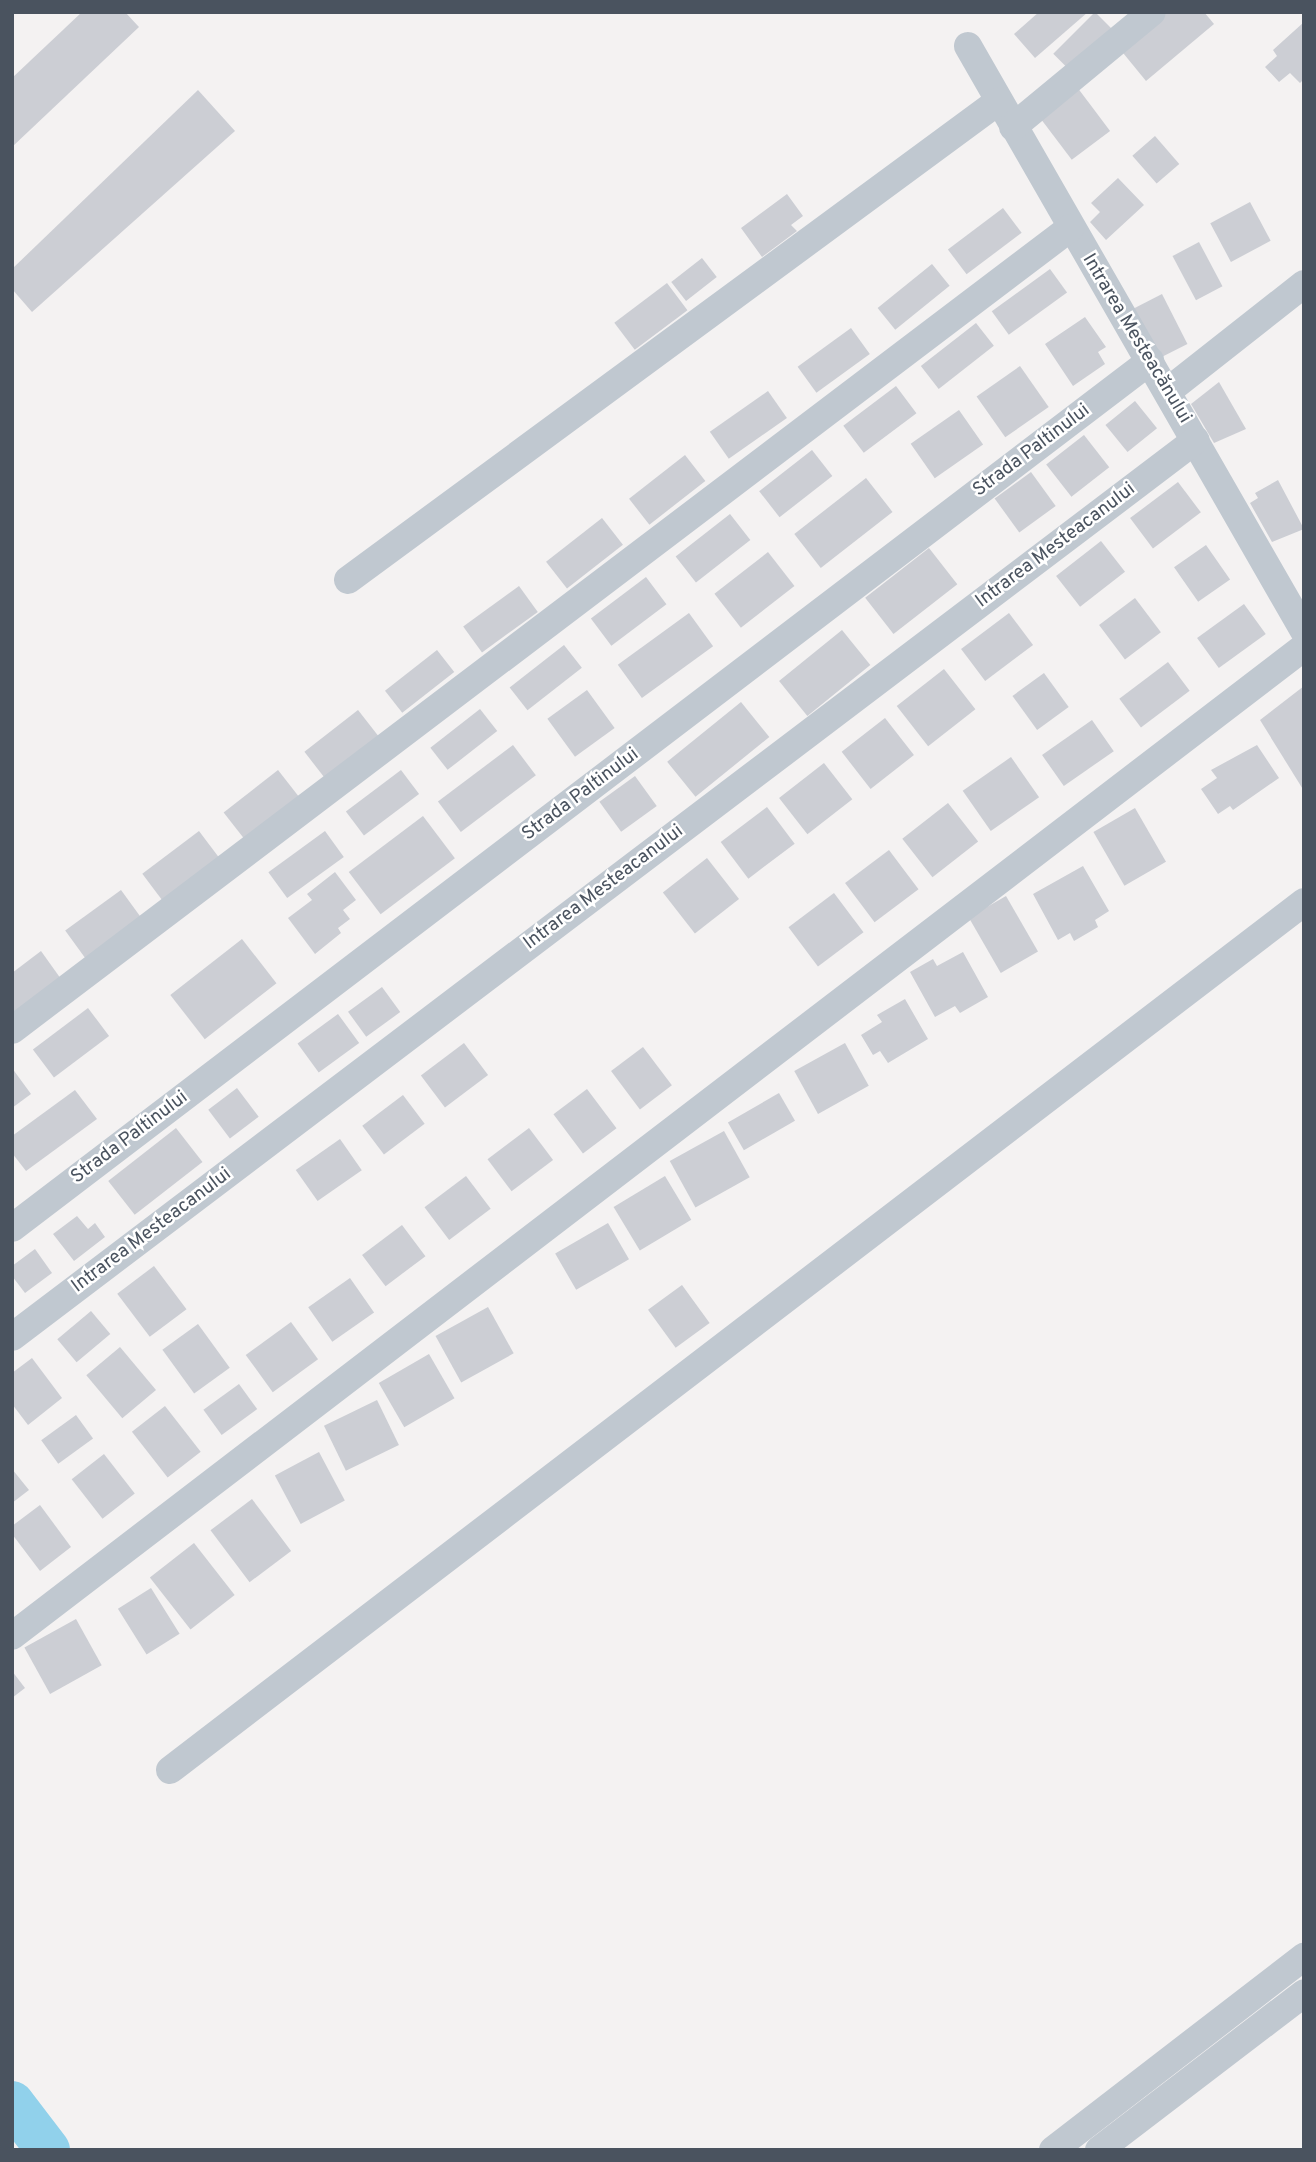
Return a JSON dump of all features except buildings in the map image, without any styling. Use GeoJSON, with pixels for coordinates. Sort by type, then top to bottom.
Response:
{"type":"FeatureCollection","features":[{"type":"Feature","properties":{"kind":"street"},"geometry":{"type":"LineString","coordinates":[[1013,127],[1152,12]]}},
{"type":"Feature","properties":{"kind":"street","name":"Intrarea Mesteacănului"},"geometry":{"type":"LineString","coordinates":[[968,46],[1070,228],[1168,391],[1304,631]]}},
{"type":"Feature","properties":{"kind":"street"},"geometry":{"type":"LineString","coordinates":[[348,580],[999,101]]}},
{"type":"Feature","properties":{"kind":"street"},"geometry":{"type":"LineString","coordinates":[[12,1030],[1070,228]]}},
{"type":"Feature","properties":{"kind":"street"},"geometry":{"type":"LineString","coordinates":[[1168,391],[1304,284]]}},
{"type":"Feature","properties":{"kind":"street","name":"Strada Paltinului"},"geometry":{"type":"LineString","coordinates":[[12,1228],[1150,361]]}},
{"type":"Feature","properties":{"kind":"street","name":"Intrarea Mesteacanului"},"geometry":{"type":"LineString","coordinates":[[12,1336],[1196,440]]}},
{"type":"Feature","properties":{"kind":"street"},"geometry":{"type":"LineString","coordinates":[[12,1636],[1304,647]]}},
{"type":"Feature","properties":{"kind":"street"},"geometry":{"type":"LineString","coordinates":[[170,1770],[1304,902]]}},
{"type":"Feature","properties":{"kind":"street"},"geometry":{"type":"LineString","coordinates":[[1053,2150],[1304,1957]]}},
{"type":"Feature","properties":{"kind":"street"},"geometry":{"type":"LineString","coordinates":[[1099,2150],[1304,1993]]}},
{"type":"Feature","properties":{"kind":"waterway"},"geometry":{"type":"LineString","coordinates":[[12,2103],[48,2150]]}}]}
